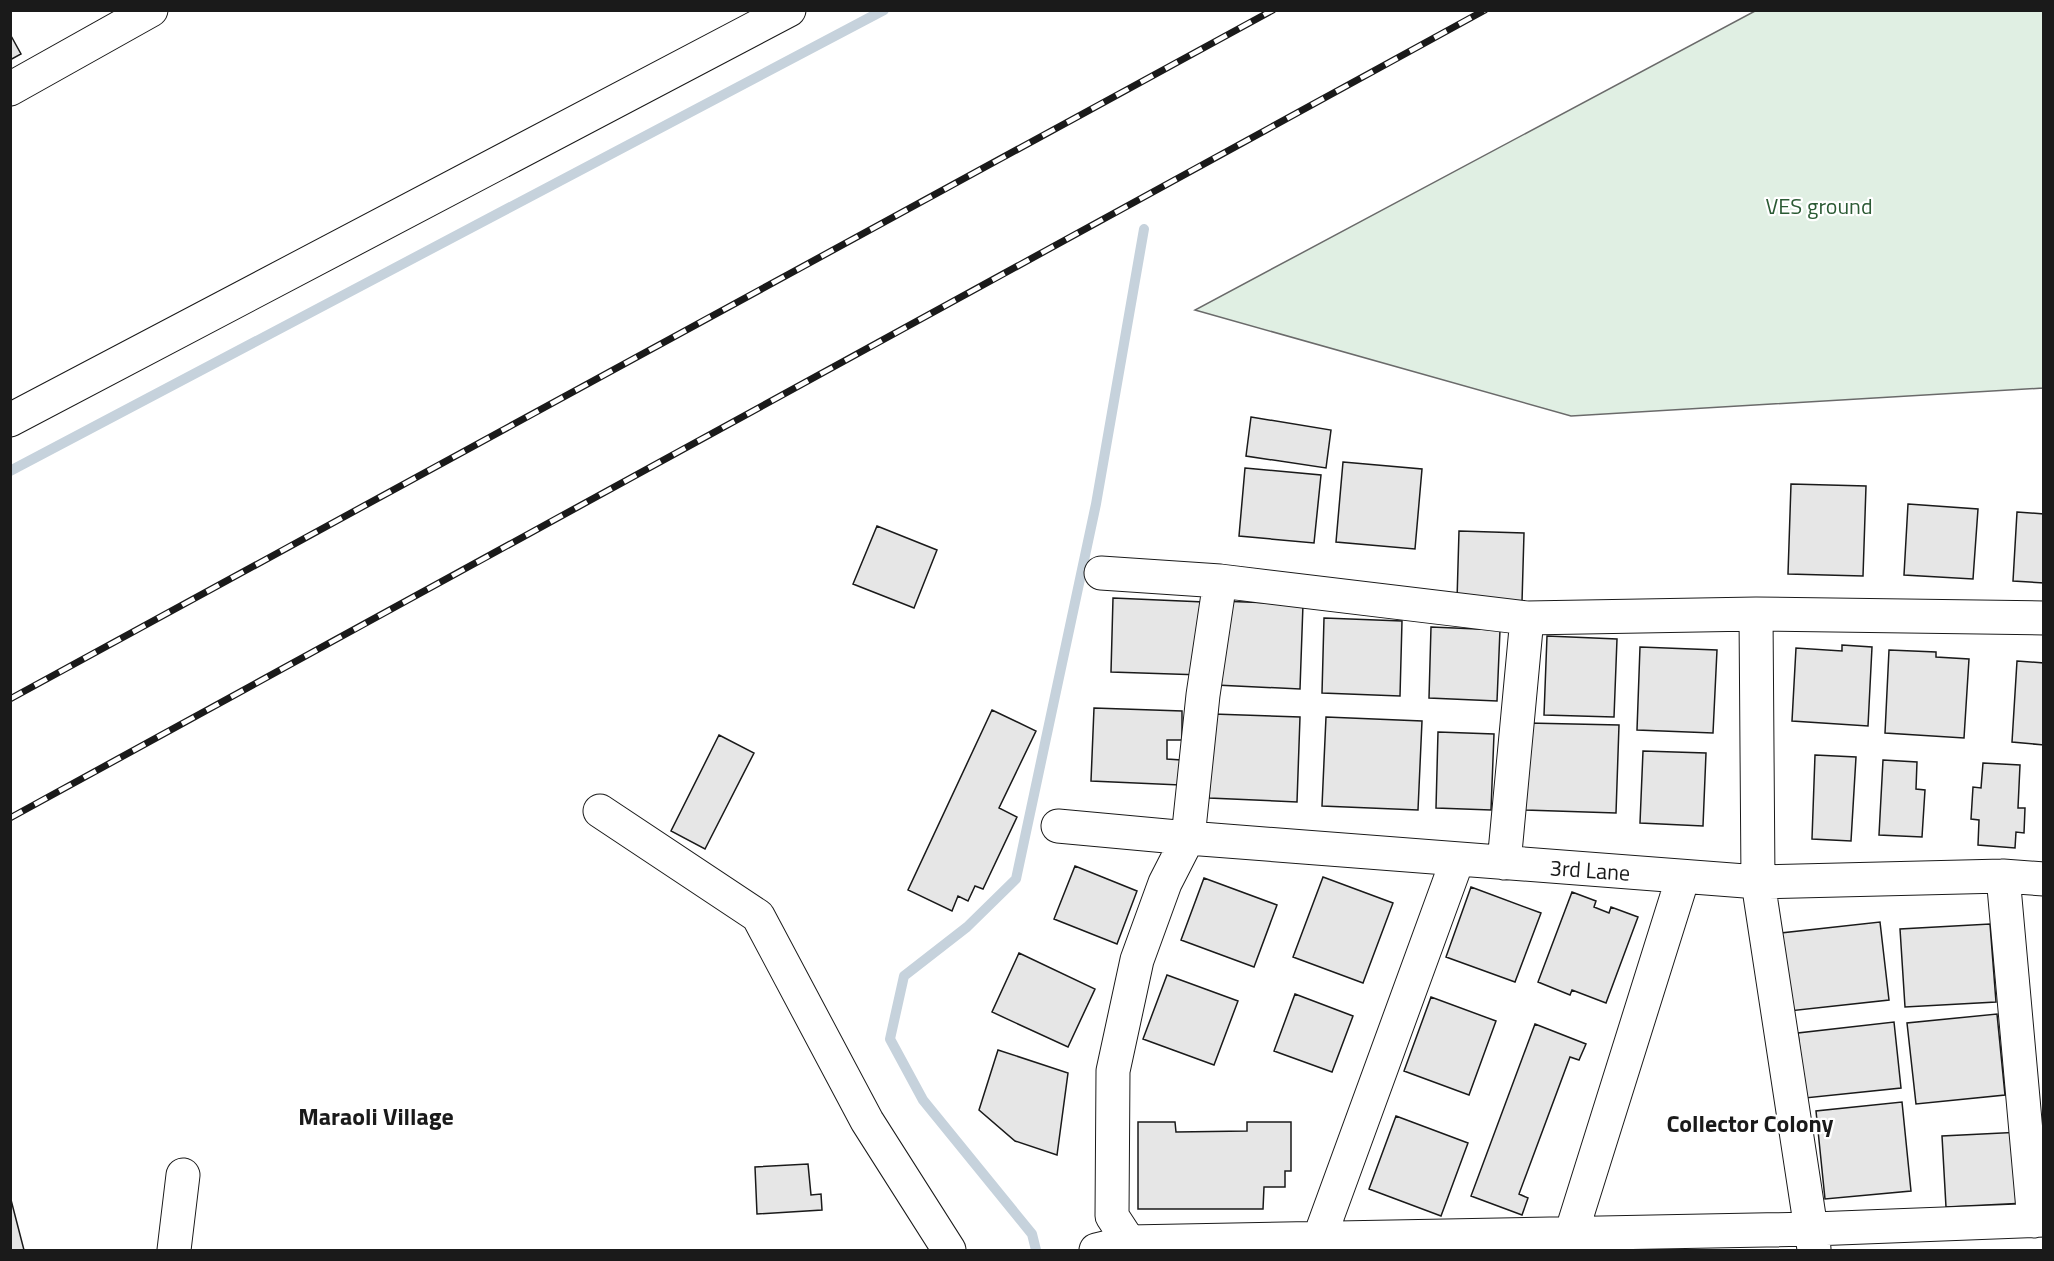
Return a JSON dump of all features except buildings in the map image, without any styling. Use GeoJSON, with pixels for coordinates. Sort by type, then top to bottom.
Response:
{"type":"FeatureCollection","features":[{"type":"Feature","properties":{"kind":"street"},"geometry":{"type":"LineString","coordinates":[[10,89],[151,10]]}},
{"type":"Feature","properties":{"kind":"street"},"geometry":{"type":"LineString","coordinates":[[10,420],[789,10]]}},
{"type":"Feature","properties":{"kind":"street"},"geometry":{"type":"LineString","coordinates":[[1101,573],[1220,581],[1527,618],[1756,614],[2043,618]]}},
{"type":"Feature","properties":{"kind":"street"},"geometry":{"type":"LineString","coordinates":[[1129,1242],[1112,1216],[1113,1071],[1137,960],[1165,884],[1188,838],[1203,695],[1220,581]]}},
{"type":"Feature","properties":{"kind":"street"},"geometry":{"type":"LineString","coordinates":[[1756,614],[1758,882],[1814,1240]]}},
{"type":"Feature","properties":{"kind":"street"},"geometry":{"type":"LineString","coordinates":[[1504,863],[1527,618]]}},
{"type":"Feature","properties":{"kind":"street"},"geometry":{"type":"LineString","coordinates":[[600,811],[758,916],[867,1121],[949,1251]]}},
{"type":"Feature","properties":{"kind":"street","name":"3rd Lane"},"geometry":{"type":"LineString","coordinates":[[1058,826],[1457,861],[1758,882],[2003,876],[2043,879]]}},
{"type":"Feature","properties":{"kind":"street"},"geometry":{"type":"LineString","coordinates":[[1319,1239],[1457,861]]}},
{"type":"Feature","properties":{"kind":"street"},"geometry":{"type":"LineString","coordinates":[[1096,1251],[1129,1242],[1572,1234],[1814,1240],[2039,1220],[2003,876]]}},
{"type":"Feature","properties":{"kind":"street"},"geometry":{"type":"LineString","coordinates":[[1572,1234],[1683,877]]}},
{"type":"Feature","properties":{"kind":"street"},"geometry":{"type":"LineString","coordinates":[[174,1251],[183,1175]]}},
{"type":"Feature","properties":{"kind":"green space","name":"VES ground"},"geometry":{"type":"Polygon","coordinates":[[[1755,11],[2043,11],[2043,388],[1571,416],[1195,310],[1755,11]]]}},
{"type":"Feature","properties":{"kind":"waterway"},"geometry":{"type":"LineString","coordinates":[[10,471],[884,10]]}},
{"type":"Feature","properties":{"kind":"waterway"},"geometry":{"type":"LineString","coordinates":[[1036,1250],[1032,1234],[923,1100],[890,1039],[904,976],[967,927],[1016,879],[1096,504],[1144,229]]}},
{"type":"Feature","properties":{"kind":"railway"},"geometry":{"type":"LineString","coordinates":[[10,699],[1273,10]]}},
{"type":"Feature","properties":{"kind":"railway"},"geometry":{"type":"LineString","coordinates":[[10,818],[1485,10]]}},
{"type":"Feature","properties":{"kind":"district","name":"Maraoli Village"},"geometry":{"type":"Point","coordinates":[376,1117]}},
{"type":"Feature","properties":{"kind":"district","name":"Collector Colony"},"geometry":{"type":"Point","coordinates":[1750,1124]}}]}
